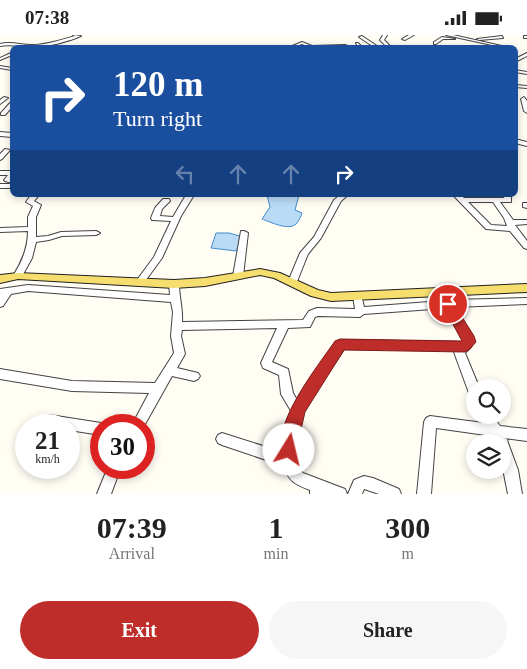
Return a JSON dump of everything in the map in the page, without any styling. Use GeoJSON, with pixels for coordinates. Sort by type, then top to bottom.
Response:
{"type":"FeatureCollection","features":[{"type":"Feature","properties":{"kind":"main road"},"geometry":{"type":"LineString","coordinates":[[0,279],[18,276],[140,282],[174,291],[205,282],[251,273],[269,273],[324,296],[359,304],[445,299],[527,288]]}},
{"type":"Feature","properties":{"kind":"street"},"geometry":{"type":"LineString","coordinates":[[387,45],[382,40],[385,35],[391,35]]}},
{"type":"Feature","properties":{"kind":"street"},"geometry":{"type":"LineString","coordinates":[[404,39],[412,35]]}},
{"type":"Feature","properties":{"kind":"street"},"geometry":{"type":"LineString","coordinates":[[435,35],[443,38],[472,40],[492,45]]}},
{"type":"Feature","properties":{"kind":"street"},"geometry":{"type":"LineString","coordinates":[[448,35],[461,39]]}},
{"type":"Feature","properties":{"kind":"street"},"geometry":{"type":"LineString","coordinates":[[70,39],[77,36],[84,37]]}},
{"type":"Feature","properties":{"kind":"street"},"geometry":{"type":"LineString","coordinates":[[43,45],[84,37]]}},
{"type":"Feature","properties":{"kind":"street"},"geometry":{"type":"LineString","coordinates":[[361,37],[372,45]]}},
{"type":"Feature","properties":{"kind":"street"},"geometry":{"type":"LineString","coordinates":[[472,40],[482,37],[502,37]]}},
{"type":"Feature","properties":{"kind":"street"},"geometry":{"type":"LineString","coordinates":[[435,43],[443,38]]}},
{"type":"Feature","properties":{"kind":"street"},"geometry":{"type":"LineString","coordinates":[[0,45],[9,43],[18,45]]}},
{"type":"Feature","properties":{"kind":"street"},"geometry":{"type":"LineString","coordinates":[[518,51],[527,53]]}},
{"type":"Feature","properties":{"kind":"street"},"geometry":{"type":"LineString","coordinates":[[526,96],[527,111]]}},
{"type":"Feature","properties":{"kind":"street"},"geometry":{"type":"LineString","coordinates":[[0,104],[6,98]]}},
{"type":"Feature","properties":{"kind":"street"},"geometry":{"type":"LineString","coordinates":[[0,158],[6,151]]}},
{"type":"Feature","properties":{"kind":"street"},"geometry":{"type":"LineString","coordinates":[[18,276],[27,261],[32,240],[30,229],[31,214],[37,205],[30,202],[34,197]]}},
{"type":"Feature","properties":{"kind":"street"},"geometry":{"type":"LineString","coordinates":[[140,282],[158,258],[175,219],[189,197]]}},
{"type":"Feature","properties":{"kind":"street"},"geometry":{"type":"LineString","coordinates":[[292,282],[304,253],[320,235],[338,200],[342,197]]}},
{"type":"Feature","properties":{"kind":"street"},"geometry":{"type":"LineString","coordinates":[[459,198],[508,200],[507,197]]}},
{"type":"Feature","properties":{"kind":"street"},"geometry":{"type":"LineString","coordinates":[[459,198],[491,228],[527,223]]}},
{"type":"Feature","properties":{"kind":"street"},"geometry":{"type":"LineString","coordinates":[[495,200],[511,226],[527,246]]}},
{"type":"Feature","properties":{"kind":"street"},"geometry":{"type":"LineString","coordinates":[[166,201],[159,208],[155,218],[175,219]]}},
{"type":"Feature","properties":{"kind":"street"},"geometry":{"type":"LineString","coordinates":[[0,231],[30,229]]}},
{"type":"Feature","properties":{"kind":"street"},"geometry":{"type":"LineString","coordinates":[[32,240],[50,238],[61,234],[96,233]]}},
{"type":"Feature","properties":{"kind":"street"},"geometry":{"type":"LineString","coordinates":[[238,276],[244,233]]}},
{"type":"Feature","properties":{"kind":"street"},"geometry":{"type":"LineString","coordinates":[[0,304],[5,291],[28,288],[174,291],[178,312],[177,326],[180,355],[158,388],[144,414]]}},
{"type":"Feature","properties":{"kind":"street"},"geometry":{"type":"LineString","coordinates":[[445,299],[527,301]]}},
{"type":"Feature","properties":{"kind":"street"},"geometry":{"type":"LineString","coordinates":[[445,299],[468,336],[469,342],[459,351],[470,379]]}},
{"type":"Feature","properties":{"kind":"street"},"geometry":{"type":"LineString","coordinates":[[177,326],[306,324],[312,314],[317,312],[357,313],[359,304]]}},
{"type":"Feature","properties":{"kind":"street"},"geometry":{"type":"LineString","coordinates":[[286,324],[282,328],[266,363],[284,372],[287,394],[297,410]]}},
{"type":"Feature","properties":{"kind":"street"},"geometry":{"type":"LineString","coordinates":[[340,494],[316,489],[295,476],[290,461],[289,443],[297,410],[342,344],[465,346]]}},
{"type":"Feature","properties":{"kind":"street"},"geometry":{"type":"LineString","coordinates":[[170,371],[194,376]]}},
{"type":"Feature","properties":{"kind":"street"},"geometry":{"type":"LineString","coordinates":[[0,374],[72,386],[158,388]]}},
{"type":"Feature","properties":{"kind":"street"},"geometry":{"type":"LineString","coordinates":[[424,494],[430,422],[479,434]]}},
{"type":"Feature","properties":{"kind":"street"},"geometry":{"type":"LineString","coordinates":[[511,437],[527,435]]}},
{"type":"Feature","properties":{"kind":"street"},"geometry":{"type":"LineString","coordinates":[[222,439],[290,461]]}},
{"type":"Feature","properties":{"kind":"street"},"geometry":{"type":"LineString","coordinates":[[511,470],[515,494]]}},
{"type":"Feature","properties":{"kind":"street"},"geometry":{"type":"LineString","coordinates":[[104,494],[110,479]]}},
{"type":"Feature","properties":{"kind":"street"},"geometry":{"type":"LineString","coordinates":[[354,494],[358,485],[362,483],[368,483],[394,494]]}},
{"type":"Feature","properties":{"kind":"water"},"geometry":{"type":"Polygon","coordinates":[[[268,197],[298,197],[295,210],[302,213],[296,224],[289,227],[262,219],[270,207],[268,197]]]}},
{"type":"Feature","properties":{"kind":"water"},"geometry":{"type":"Polygon","coordinates":[[[216,233],[229,233],[243,237],[236,251],[211,248],[216,233]]]}},
{"type":"Feature","properties":{"kind":"route"},"geometry":{"type":"LineString","coordinates":[[289,450],[297,410],[340,345],[465,346],[468,344],[468,336],[448,304]]}}]}
